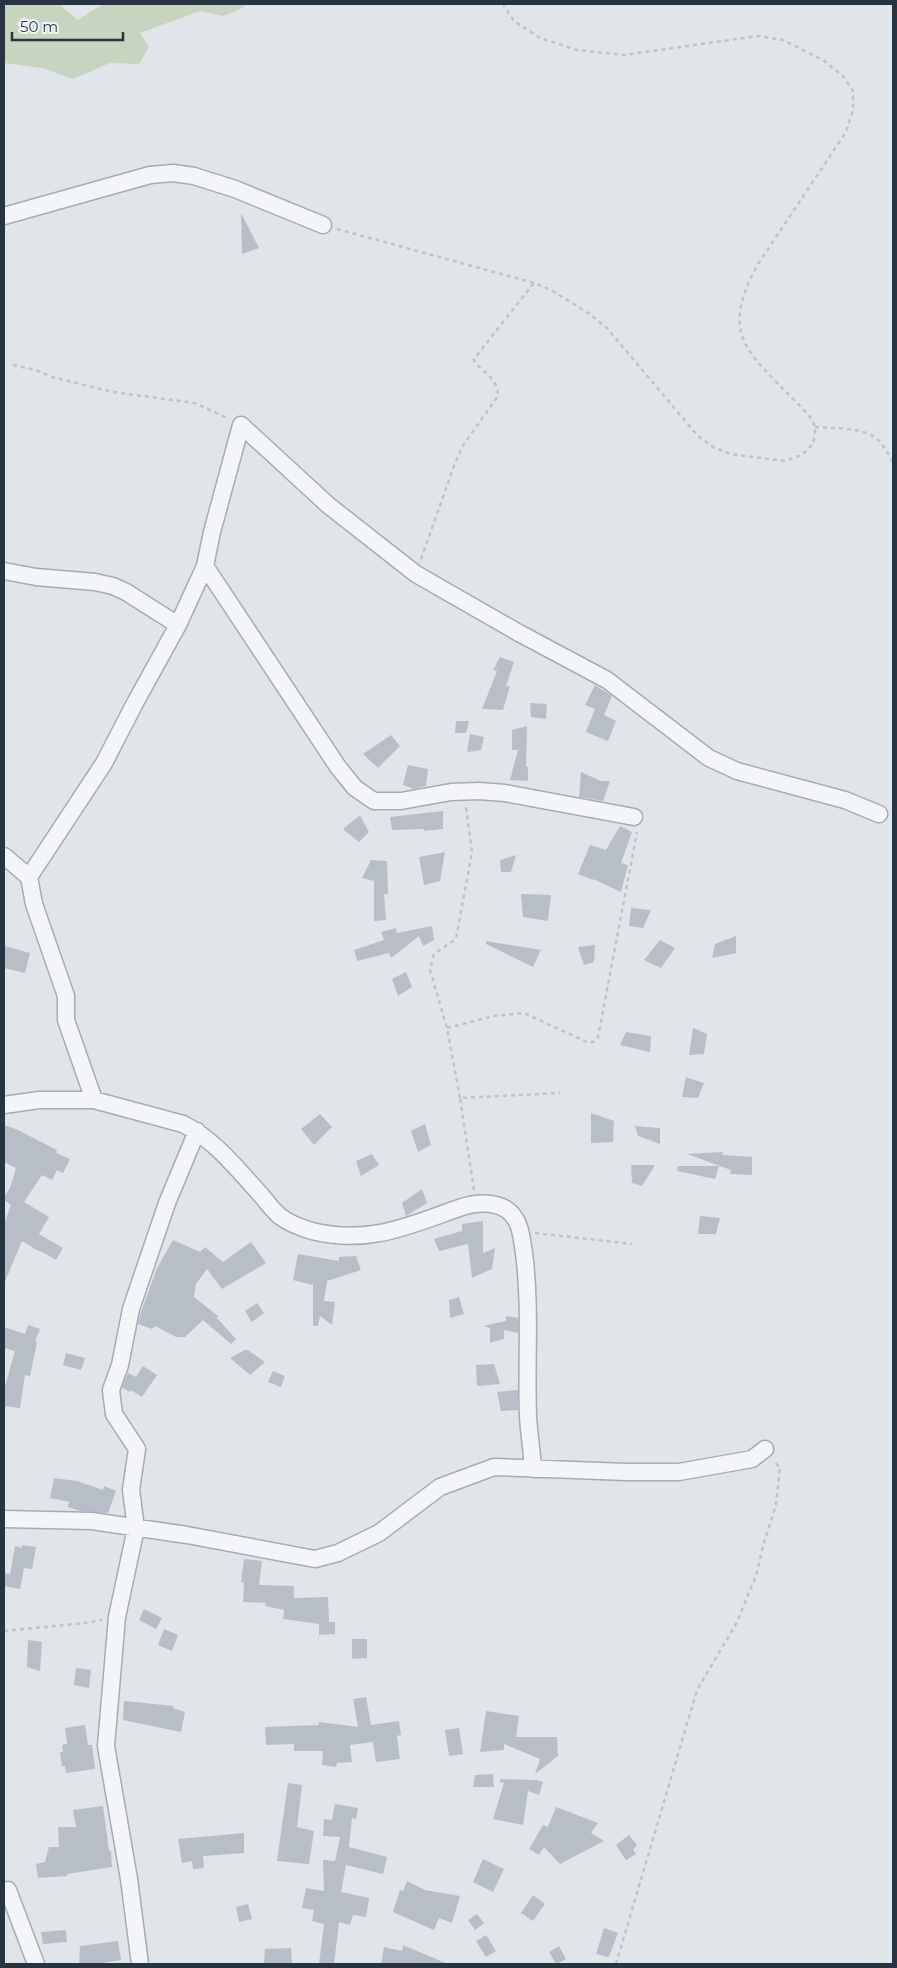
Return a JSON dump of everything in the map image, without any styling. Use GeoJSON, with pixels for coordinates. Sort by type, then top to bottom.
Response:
{"type":"FeatureCollection","features":[{"type":"Feature","properties":{"kind":"street"},"geometry":{"type":"LineString","coordinates":[[4,216],[150,175],[173,173],[194,176],[235,188],[323,225]]}},
{"type":"Feature","properties":{"kind":"street"},"geometry":{"type":"LineString","coordinates":[[29,877],[104,763],[178,625],[205,566],[212,532],[241,425],[328,505],[416,574],[519,633],[607,680],[709,758],[737,771],[845,800],[879,814]]}},
{"type":"Feature","properties":{"kind":"street"},"geometry":{"type":"LineString","coordinates":[[205,566],[338,767],[356,788],[374,801],[401,801],[464,792],[505,793],[634,817]]}},
{"type":"Feature","properties":{"kind":"street"},"geometry":{"type":"LineString","coordinates":[[4,571],[36,577],[95,582],[112,586],[126,592],[178,625]]}},
{"type":"Feature","properties":{"kind":"street"},"geometry":{"type":"LineString","coordinates":[[4,856],[29,877],[34,904],[66,996],[66,1020],[94,1100]]}},
{"type":"Feature","properties":{"kind":"street"},"geometry":{"type":"LineString","coordinates":[[4,1105],[39,1100],[94,1100],[183,1124],[197,1131],[221,1150],[281,1217],[312,1231],[340,1236],[373,1235],[397,1229],[469,1204],[492,1204],[506,1208],[516,1220],[521,1231],[528,1302],[528,1416],[533,1469]]}},
{"type":"Feature","properties":{"kind":"street"},"geometry":{"type":"LineString","coordinates":[[140,1964],[129,1879],[106,1746],[117,1617],[136,1528],[131,1490],[136,1449],[114,1414],[111,1390],[120,1365],[131,1309],[167,1203],[197,1131]]}},
{"type":"Feature","properties":{"kind":"street"},"geometry":{"type":"LineString","coordinates":[[4,1520],[92,1521],[187,1535],[315,1558],[338,1553],[379,1533],[440,1486],[494,1467],[679,1472],[752,1460],[765,1449]]}},
{"type":"Feature","properties":{"kind":"street"},"geometry":{"type":"LineString","coordinates":[[5,1888],[36,1964]]}},
{"type":"Feature","properties":{"kind":"path"},"geometry":{"type":"LineString","coordinates":[[323,225],[534,282],[551,290],[588,313],[607,328],[696,435],[712,447],[730,454],[784,461],[802,455],[814,444],[815,428],[808,414],[750,355],[739,330],[740,310],[747,283],[758,264],[846,132],[852,110],[853,91],[843,76],[823,60],[783,40],[758,36],[624,55],[577,50],[540,38],[514,21],[504,4]]}},
{"type":"Feature","properties":{"kind":"path"},"geometry":{"type":"LineString","coordinates":[[416,574],[462,447],[498,396],[499,388],[475,363],[474,359],[534,282]]}},
{"type":"Feature","properties":{"kind":"path"},"geometry":{"type":"LineString","coordinates":[[13,365],[113,392],[194,403],[241,425]]}},
{"type":"Feature","properties":{"kind":"path"},"geometry":{"type":"LineString","coordinates":[[815,428],[856,431],[870,435],[879,441],[893,462]]}},
{"type":"Feature","properties":{"kind":"path"},"geometry":{"type":"LineString","coordinates":[[464,792],[472,852],[456,939],[434,954],[430,970],[447,1028],[476,1204]]}},
{"type":"Feature","properties":{"kind":"path"},"geometry":{"type":"LineString","coordinates":[[447,1028],[492,1016],[524,1013],[589,1043],[595,1041],[598,1037],[638,831],[637,822],[634,817]]}},
{"type":"Feature","properties":{"kind":"path"},"geometry":{"type":"LineString","coordinates":[[460,1098],[560,1093]]}},
{"type":"Feature","properties":{"kind":"path"},"geometry":{"type":"LineString","coordinates":[[521,1231],[632,1244]]}},
{"type":"Feature","properties":{"kind":"path"},"geometry":{"type":"LineString","coordinates":[[616,1964],[697,1690],[736,1624],[756,1576],[776,1505],[780,1468],[765,1449]]}},
{"type":"Feature","properties":{"kind":"path"},"geometry":{"type":"LineString","coordinates":[[4,1631],[85,1623],[117,1617]]}},
{"type":"Feature","properties":{"kind":"green space"},"geometry":{"type":"Polygon","coordinates":[[[4,4],[64,4],[61,6],[78,20],[103,4],[247,4],[223,16],[200,11],[140,33],[149,47],[139,64],[110,63],[73,79],[42,68],[4,63],[4,4]]]}},
{"type":"Feature","properties":{"kind":"building"},"geometry":{"type":"Polygon","coordinates":[[[241,213],[259,248],[242,254],[241,213]]]}},
{"type":"Feature","properties":{"kind":"building"},"geometry":{"type":"Polygon","coordinates":[[[500,657],[514,662],[506,686],[510,686],[503,710],[482,709],[497,671],[493,670],[500,657]]]}},
{"type":"Feature","properties":{"kind":"building"},"geometry":{"type":"Polygon","coordinates":[[[595,685],[612,696],[604,715],[616,721],[608,741],[586,732],[595,709],[585,705],[595,685]]]}},
{"type":"Feature","properties":{"kind":"building"},"geometry":{"type":"Polygon","coordinates":[[[530,703],[547,704],[546,719],[531,717],[530,703]]]}},
{"type":"Feature","properties":{"kind":"building"},"geometry":{"type":"Polygon","coordinates":[[[456,721],[469,721],[466,733],[455,733],[456,721]]]}},
{"type":"Feature","properties":{"kind":"building"},"geometry":{"type":"Polygon","coordinates":[[[527,726],[526,767],[528,767],[528,781],[510,780],[518,750],[512,750],[512,730],[527,726]]]}},
{"type":"Feature","properties":{"kind":"building"},"geometry":{"type":"Polygon","coordinates":[[[470,734],[484,737],[481,750],[467,752],[470,734]]]}},
{"type":"Feature","properties":{"kind":"building"},"geometry":{"type":"Polygon","coordinates":[[[391,735],[400,746],[378,768],[363,754],[391,735]]]}},
{"type":"Feature","properties":{"kind":"building"},"geometry":{"type":"Polygon","coordinates":[[[408,765],[428,769],[426,786],[414,789],[403,785],[408,765]]]}},
{"type":"Feature","properties":{"kind":"building"},"geometry":{"type":"Polygon","coordinates":[[[581,772],[601,781],[610,781],[603,801],[579,797],[581,772]]]}},
{"type":"Feature","properties":{"kind":"building"},"geometry":{"type":"Polygon","coordinates":[[[443,811],[443,829],[424,831],[424,829],[392,830],[390,817],[443,811]]]}},
{"type":"Feature","properties":{"kind":"building"},"geometry":{"type":"Polygon","coordinates":[[[360,815],[369,832],[359,842],[343,829],[360,815]]]}},
{"type":"Feature","properties":{"kind":"building"},"geometry":{"type":"Polygon","coordinates":[[[620,826],[632,832],[621,863],[628,865],[621,892],[578,874],[590,845],[606,850],[620,826]]]}},
{"type":"Feature","properties":{"kind":"building"},"geometry":{"type":"Polygon","coordinates":[[[445,852],[440,881],[424,885],[419,857],[445,852]]]}},
{"type":"Feature","properties":{"kind":"building"},"geometry":{"type":"Polygon","coordinates":[[[516,855],[511,872],[501,872],[500,860],[516,855]]]}},
{"type":"Feature","properties":{"kind":"building"},"geometry":{"type":"Polygon","coordinates":[[[371,860],[387,861],[388,894],[384,894],[386,920],[374,921],[374,881],[362,878],[371,860]]]}},
{"type":"Feature","properties":{"kind":"building"},"geometry":{"type":"Polygon","coordinates":[[[521,894],[551,895],[548,921],[523,917],[521,894]]]}},
{"type":"Feature","properties":{"kind":"building"},"geometry":{"type":"Polygon","coordinates":[[[631,908],[651,910],[643,928],[629,926],[631,908]]]}},
{"type":"Feature","properties":{"kind":"building"},"geometry":{"type":"Polygon","coordinates":[[[432,926],[434,940],[423,946],[419,936],[391,958],[389,953],[357,961],[354,950],[384,940],[381,932],[396,928],[397,933],[432,926]]]}},
{"type":"Feature","properties":{"kind":"building"},"geometry":{"type":"Polygon","coordinates":[[[736,936],[736,953],[712,958],[715,944],[736,936]]]}},
{"type":"Feature","properties":{"kind":"building"},"geometry":{"type":"Polygon","coordinates":[[[660,940],[675,948],[661,968],[644,960],[660,940]]]}},
{"type":"Feature","properties":{"kind":"building"},"geometry":{"type":"Polygon","coordinates":[[[486,941],[541,950],[533,967],[486,944],[486,941]]]}},
{"type":"Feature","properties":{"kind":"building"},"geometry":{"type":"Polygon","coordinates":[[[595,945],[594,962],[584,965],[578,947],[595,945]]]}},
{"type":"Feature","properties":{"kind":"building"},"geometry":{"type":"Polygon","coordinates":[[[4,946],[30,953],[25,973],[4,968],[4,946]]]}},
{"type":"Feature","properties":{"kind":"building"},"geometry":{"type":"Polygon","coordinates":[[[406,972],[412,987],[398,996],[392,979],[406,972]]]}},
{"type":"Feature","properties":{"kind":"building"},"geometry":{"type":"Polygon","coordinates":[[[693,1028],[707,1034],[704,1054],[689,1055],[693,1028]]]}},
{"type":"Feature","properties":{"kind":"building"},"geometry":{"type":"Polygon","coordinates":[[[626,1032],[651,1036],[650,1052],[620,1045],[626,1032]]]}},
{"type":"Feature","properties":{"kind":"building"},"geometry":{"type":"Polygon","coordinates":[[[686,1077],[704,1083],[698,1098],[682,1097],[686,1077]]]}},
{"type":"Feature","properties":{"kind":"building"},"geometry":{"type":"Polygon","coordinates":[[[591,1113],[614,1121],[613,1142],[591,1143],[591,1113]]]}},
{"type":"Feature","properties":{"kind":"building"},"geometry":{"type":"Polygon","coordinates":[[[320,1114],[332,1127],[314,1145],[301,1129],[320,1114]]]}},
{"type":"Feature","properties":{"kind":"building"},"geometry":{"type":"Polygon","coordinates":[[[425,1124],[431,1145],[418,1152],[411,1131],[425,1124]]]}},
{"type":"Feature","properties":{"kind":"building"},"geometry":{"type":"Polygon","coordinates":[[[4,1125],[16,1129],[57,1150],[56,1153],[70,1159],[63,1173],[57,1170],[52,1180],[42,1175],[24,1202],[49,1217],[39,1234],[63,1248],[56,1260],[22,1241],[4,1284],[4,1224],[11,1205],[4,1200],[4,1197],[10,1188],[16,1168],[4,1162],[4,1125]]]}},
{"type":"Feature","properties":{"kind":"building"},"geometry":{"type":"Polygon","coordinates":[[[635,1126],[660,1128],[660,1144],[638,1136],[635,1126]]]}},
{"type":"Feature","properties":{"kind":"building"},"geometry":{"type":"Polygon","coordinates":[[[723,1152],[722,1155],[752,1157],[752,1175],[730,1174],[731,1170],[687,1154],[723,1152]]]}},
{"type":"Feature","properties":{"kind":"building"},"geometry":{"type":"Polygon","coordinates":[[[372,1154],[379,1165],[361,1176],[356,1161],[372,1154]]]}},
{"type":"Feature","properties":{"kind":"building"},"geometry":{"type":"Polygon","coordinates":[[[631,1165],[655,1165],[642,1186],[632,1183],[631,1165]]]}},
{"type":"Feature","properties":{"kind":"building"},"geometry":{"type":"Polygon","coordinates":[[[678,1166],[719,1166],[715,1179],[677,1171],[678,1166]]]}},
{"type":"Feature","properties":{"kind":"building"},"geometry":{"type":"Polygon","coordinates":[[[422,1189],[427,1203],[406,1216],[402,1203],[422,1189]]]}},
{"type":"Feature","properties":{"kind":"building"},"geometry":{"type":"Polygon","coordinates":[[[700,1216],[720,1218],[716,1234],[698,1234],[700,1216]]]}},
{"type":"Feature","properties":{"kind":"building"},"geometry":{"type":"Polygon","coordinates":[[[483,1221],[483,1253],[495,1248],[492,1269],[472,1278],[468,1244],[439,1251],[434,1239],[462,1231],[462,1224],[483,1221]]]}},
{"type":"Feature","properties":{"kind":"building"},"geometry":{"type":"Polygon","coordinates":[[[173,1240],[200,1252],[205,1247],[223,1262],[251,1242],[266,1263],[222,1289],[207,1269],[196,1284],[194,1297],[218,1316],[217,1318],[236,1339],[231,1344],[203,1320],[185,1337],[176,1337],[155,1326],[152,1329],[138,1324],[157,1268],[173,1240]]]}},
{"type":"Feature","properties":{"kind":"building"},"geometry":{"type":"Polygon","coordinates":[[[298,1254],[339,1261],[339,1257],[356,1256],[361,1270],[327,1281],[324,1301],[335,1302],[332,1325],[320,1316],[318,1326],[313,1326],[313,1285],[293,1280],[298,1254]]]}},
{"type":"Feature","properties":{"kind":"building"},"geometry":{"type":"Polygon","coordinates":[[[459,1297],[464,1314],[450,1318],[449,1300],[459,1297]]]}},
{"type":"Feature","properties":{"kind":"building"},"geometry":{"type":"Polygon","coordinates":[[[257,1303],[264,1313],[252,1322],[245,1311],[257,1303]]]}},
{"type":"Feature","properties":{"kind":"building"},"geometry":{"type":"Polygon","coordinates":[[[506,1316],[518,1318],[518,1333],[504,1330],[504,1339],[490,1343],[490,1328],[483,1326],[506,1321],[506,1316]]]}},
{"type":"Feature","properties":{"kind":"building"},"geometry":{"type":"Polygon","coordinates":[[[28,1325],[40,1329],[35,1342],[37,1342],[30,1376],[25,1375],[20,1408],[4,1406],[4,1386],[15,1351],[4,1348],[4,1327],[25,1334],[28,1325]]]}},
{"type":"Feature","properties":{"kind":"building"},"geometry":{"type":"Polygon","coordinates":[[[248,1350],[265,1362],[250,1375],[230,1358],[248,1350]]]}},
{"type":"Feature","properties":{"kind":"building"},"geometry":{"type":"Polygon","coordinates":[[[66,1353],[85,1358],[81,1370],[63,1365],[66,1353]]]}},
{"type":"Feature","properties":{"kind":"building"},"geometry":{"type":"Polygon","coordinates":[[[494,1364],[500,1384],[477,1386],[476,1365],[494,1364]]]}},
{"type":"Feature","properties":{"kind":"building"},"geometry":{"type":"Polygon","coordinates":[[[143,1366],[157,1375],[142,1397],[131,1390],[130,1392],[122,1388],[128,1373],[136,1377],[143,1366]]]}},
{"type":"Feature","properties":{"kind":"building"},"geometry":{"type":"Polygon","coordinates":[[[273,1371],[285,1376],[281,1387],[268,1382],[273,1371]]]}},
{"type":"Feature","properties":{"kind":"building"},"geometry":{"type":"Polygon","coordinates":[[[518,1390],[518,1410],[501,1411],[497,1392],[518,1390]]]}},
{"type":"Feature","properties":{"kind":"building"},"geometry":{"type":"Polygon","coordinates":[[[54,1478],[77,1481],[103,1490],[104,1486],[116,1491],[108,1513],[80,1511],[68,1507],[69,1502],[50,1498],[54,1478]]]}},
{"type":"Feature","properties":{"kind":"building"},"geometry":{"type":"Polygon","coordinates":[[[22,1545],[36,1547],[32,1569],[24,1568],[20,1589],[4,1586],[4,1573],[10,1574],[15,1546],[22,1548],[22,1545]]]}},
{"type":"Feature","properties":{"kind":"building"},"geometry":{"type":"Polygon","coordinates":[[[244,1559],[262,1561],[259,1585],[294,1586],[294,1598],[328,1597],[329,1622],[335,1622],[335,1634],[319,1635],[319,1624],[283,1619],[284,1610],[265,1606],[266,1603],[243,1602],[244,1583],[241,1582],[244,1559]]]}},
{"type":"Feature","properties":{"kind":"building"},"geometry":{"type":"Polygon","coordinates":[[[144,1609],[162,1618],[156,1629],[139,1620],[144,1609]]]}},
{"type":"Feature","properties":{"kind":"building"},"geometry":{"type":"Polygon","coordinates":[[[164,1629],[178,1635],[172,1651],[158,1645],[164,1629]]]}},
{"type":"Feature","properties":{"kind":"building"},"geometry":{"type":"Polygon","coordinates":[[[352,1639],[367,1639],[367,1658],[352,1659],[352,1639]]]}},
{"type":"Feature","properties":{"kind":"building"},"geometry":{"type":"Polygon","coordinates":[[[28,1640],[42,1642],[40,1671],[27,1667],[28,1640]]]}},
{"type":"Feature","properties":{"kind":"building"},"geometry":{"type":"Polygon","coordinates":[[[76,1668],[91,1670],[89,1688],[74,1685],[76,1668]]]}},
{"type":"Feature","properties":{"kind":"building"},"geometry":{"type":"Polygon","coordinates":[[[366,1697],[371,1725],[399,1721],[401,1735],[397,1736],[400,1759],[376,1762],[373,1742],[350,1745],[352,1762],[337,1763],[336,1767],[322,1765],[323,1751],[294,1751],[294,1744],[266,1745],[265,1727],[319,1725],[319,1722],[358,1727],[353,1699],[366,1697]]]}},
{"type":"Feature","properties":{"kind":"building"},"geometry":{"type":"Polygon","coordinates":[[[124,1701],[174,1706],[173,1708],[185,1712],[181,1732],[123,1720],[124,1701]]]}},
{"type":"Feature","properties":{"kind":"building"},"geometry":{"type":"Polygon","coordinates":[[[486,1711],[519,1716],[516,1737],[557,1737],[558,1756],[535,1774],[540,1759],[504,1744],[504,1750],[480,1752],[486,1711]]]}},
{"type":"Feature","properties":{"kind":"building"},"geometry":{"type":"Polygon","coordinates":[[[85,1725],[88,1745],[92,1745],[95,1769],[66,1773],[65,1766],[62,1766],[60,1752],[63,1752],[62,1745],[67,1744],[65,1728],[85,1725]]]}},
{"type":"Feature","properties":{"kind":"building"},"geometry":{"type":"Polygon","coordinates":[[[459,1728],[463,1754],[449,1756],[445,1730],[459,1728]]]}},
{"type":"Feature","properties":{"kind":"building"},"geometry":{"type":"Polygon","coordinates":[[[493,1774],[494,1787],[473,1787],[475,1775],[493,1774]]]}},
{"type":"Feature","properties":{"kind":"building"},"geometry":{"type":"Polygon","coordinates":[[[500,1779],[537,1780],[543,1782],[539,1795],[528,1791],[523,1825],[493,1819],[504,1783],[500,1782],[500,1779]]]}},
{"type":"Feature","properties":{"kind":"building"},"geometry":{"type":"Polygon","coordinates":[[[288,1783],[302,1785],[297,1827],[314,1831],[309,1864],[277,1861],[288,1783]]]}},
{"type":"Feature","properties":{"kind":"building"},"geometry":{"type":"Polygon","coordinates":[[[335,1804],[358,1808],[356,1819],[352,1818],[349,1847],[387,1857],[383,1874],[346,1865],[341,1892],[369,1898],[366,1917],[353,1915],[350,1925],[339,1922],[334,1964],[319,1964],[324,1924],[312,1921],[314,1910],[302,1908],[306,1888],[324,1891],[323,1860],[335,1861],[340,1837],[323,1836],[324,1819],[332,1820],[335,1804]]]}},
{"type":"Feature","properties":{"kind":"building"},"geometry":{"type":"Polygon","coordinates":[[[103,1806],[112,1867],[67,1874],[67,1876],[38,1878],[36,1864],[45,1862],[49,1847],[59,1847],[58,1827],[76,1827],[73,1810],[103,1806]]]}},
{"type":"Feature","properties":{"kind":"building"},"geometry":{"type":"Polygon","coordinates":[[[556,1807],[598,1823],[591,1833],[604,1841],[560,1864],[544,1847],[539,1855],[529,1849],[543,1825],[548,1827],[556,1807]]]}},
{"type":"Feature","properties":{"kind":"building"},"geometry":{"type":"Polygon","coordinates":[[[244,1833],[244,1853],[203,1856],[204,1868],[193,1869],[192,1861],[182,1863],[178,1839],[244,1833]]]}},
{"type":"Feature","properties":{"kind":"building"},"geometry":{"type":"Polygon","coordinates":[[[629,1835],[637,1845],[633,1850],[636,1854],[626,1860],[616,1845],[629,1835]]]}},
{"type":"Feature","properties":{"kind":"building"},"geometry":{"type":"Polygon","coordinates":[[[483,1859],[504,1869],[493,1892],[473,1882],[483,1859]]]}},
{"type":"Feature","properties":{"kind":"building"},"geometry":{"type":"Polygon","coordinates":[[[407,1881],[425,1890],[460,1896],[452,1923],[439,1918],[434,1930],[393,1912],[400,1890],[403,1891],[407,1881]]]}},
{"type":"Feature","properties":{"kind":"building"},"geometry":{"type":"Polygon","coordinates":[[[533,1895],[545,1904],[533,1921],[521,1913],[533,1895]]]}},
{"type":"Feature","properties":{"kind":"building"},"geometry":{"type":"Polygon","coordinates":[[[248,1904],[252,1919],[239,1922],[236,1907],[248,1904]]]}},
{"type":"Feature","properties":{"kind":"building"},"geometry":{"type":"Polygon","coordinates":[[[477,1914],[484,1923],[475,1930],[468,1920],[477,1914]]]}},
{"type":"Feature","properties":{"kind":"building"},"geometry":{"type":"Polygon","coordinates":[[[604,1928],[618,1933],[609,1957],[596,1954],[604,1928]]]}},
{"type":"Feature","properties":{"kind":"building"},"geometry":{"type":"Polygon","coordinates":[[[66,1930],[67,1942],[43,1944],[41,1932],[66,1930]]]}},
{"type":"Feature","properties":{"kind":"building"},"geometry":{"type":"Polygon","coordinates":[[[486,1935],[496,1951],[486,1957],[476,1941],[486,1935]]]}},
{"type":"Feature","properties":{"kind":"building"},"geometry":{"type":"Polygon","coordinates":[[[118,1941],[121,1960],[96,1964],[79,1964],[80,1946],[118,1941]]]}},
{"type":"Feature","properties":{"kind":"building"},"geometry":{"type":"Polygon","coordinates":[[[403,1945],[448,1964],[381,1964],[384,1947],[402,1951],[403,1945]]]}},
{"type":"Feature","properties":{"kind":"building"},"geometry":{"type":"Polygon","coordinates":[[[559,1946],[566,1959],[556,1964],[549,1952],[559,1946]]]}},
{"type":"Feature","properties":{"kind":"building"},"geometry":{"type":"Polygon","coordinates":[[[291,1948],[292,1964],[264,1964],[265,1949],[291,1948]]]}}]}
